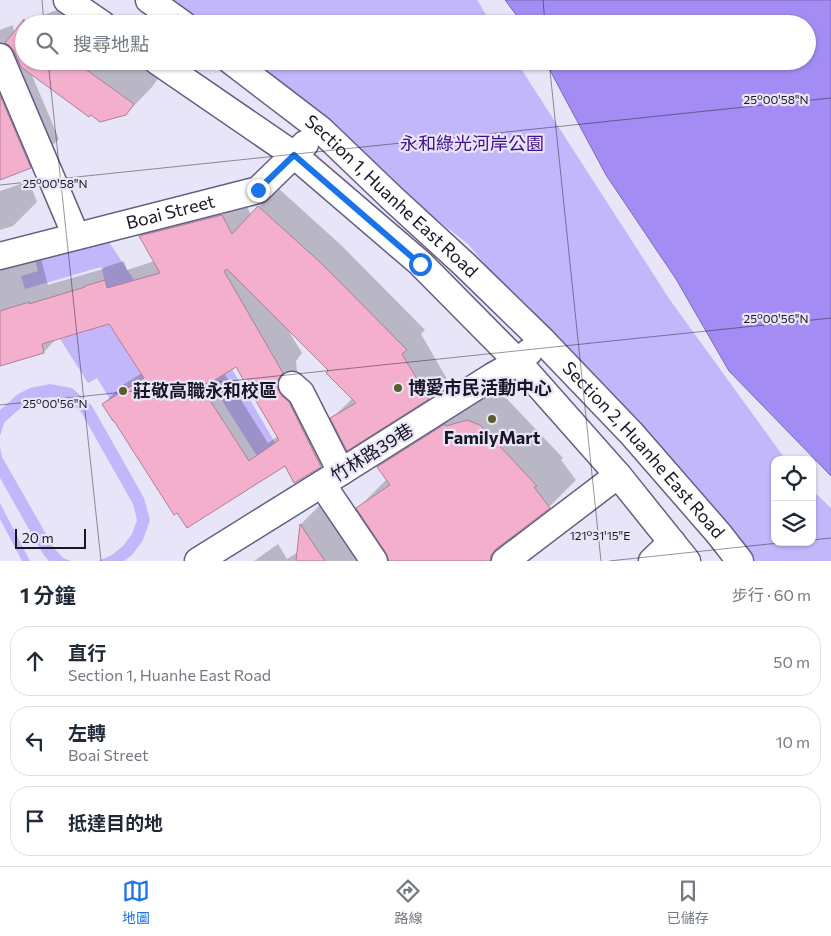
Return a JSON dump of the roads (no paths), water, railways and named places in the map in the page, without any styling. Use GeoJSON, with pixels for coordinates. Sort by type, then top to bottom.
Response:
{"type":"FeatureCollection","features":[{"type":"Feature","properties":{"kind":"street"},"geometry":{"type":"LineString","coordinates":[[67,0],[89,15]]}},
{"type":"Feature","properties":{"kind":"street"},"geometry":{"type":"LineString","coordinates":[[149,0],[170,15]]}},
{"type":"Feature","properties":{"kind":"street"},"geometry":{"type":"LineString","coordinates":[[0,57],[76,236]]}},
{"type":"Feature","properties":{"kind":"street","name":"Section 1, Huanhe East Road"},"geometry":{"type":"LineString","coordinates":[[170,70],[294,155],[420,264],[518,362]]}},
{"type":"Feature","properties":{"kind":"street","name":"Section 1, Huanhe East Road"},"geometry":{"type":"LineString","coordinates":[[243,70],[320,130],[465,265],[542,340]]}},
{"type":"Feature","properties":{"kind":"street","name":"Boai Street"},"geometry":{"type":"LineString","coordinates":[[0,256],[258,190],[320,130]]}},
{"type":"Feature","properties":{"kind":"street","name":"竹林路39巷"},"geometry":{"type":"LineString","coordinates":[[198,561],[518,362],[542,340]]}},
{"type":"Feature","properties":{"kind":"street","name":"Section 2, Huanhe East Road"},"geometry":{"type":"LineString","coordinates":[[542,340],[632,434],[740,561]]}},
{"type":"Feature","properties":{"kind":"street","name":"Section 2, Huanhe East Road"},"geometry":{"type":"LineString","coordinates":[[518,362],[618,475],[679,551]]}},
{"type":"Feature","properties":{"kind":"street"},"geometry":{"type":"LineString","coordinates":[[292,384],[301,393],[332,478],[374,561]]}},
{"type":"Feature","properties":{"kind":"street"},"geometry":{"type":"LineString","coordinates":[[505,561],[618,475]]}},
{"type":"Feature","properties":{"kind":"street"},"geometry":{"type":"LineString","coordinates":[[652,561],[679,551]]}},
{"type":"Feature","properties":{"kind":"place","name":"博愛市民活動中心"},"geometry":{"type":"Point","coordinates":[398,388]}},
{"type":"Feature","properties":{"kind":"place","name":"莊敬高職永和校區"},"geometry":{"type":"Point","coordinates":[123,391]}},
{"type":"Feature","properties":{"kind":"place","name":"FamilyMart"},"geometry":{"type":"Point","coordinates":[492,419]}},
{"type":"Feature","properties":{"kind":"park label","name":"永和綠光河岸公園"},"geometry":{"type":"Point","coordinates":[472,144]}}]}
